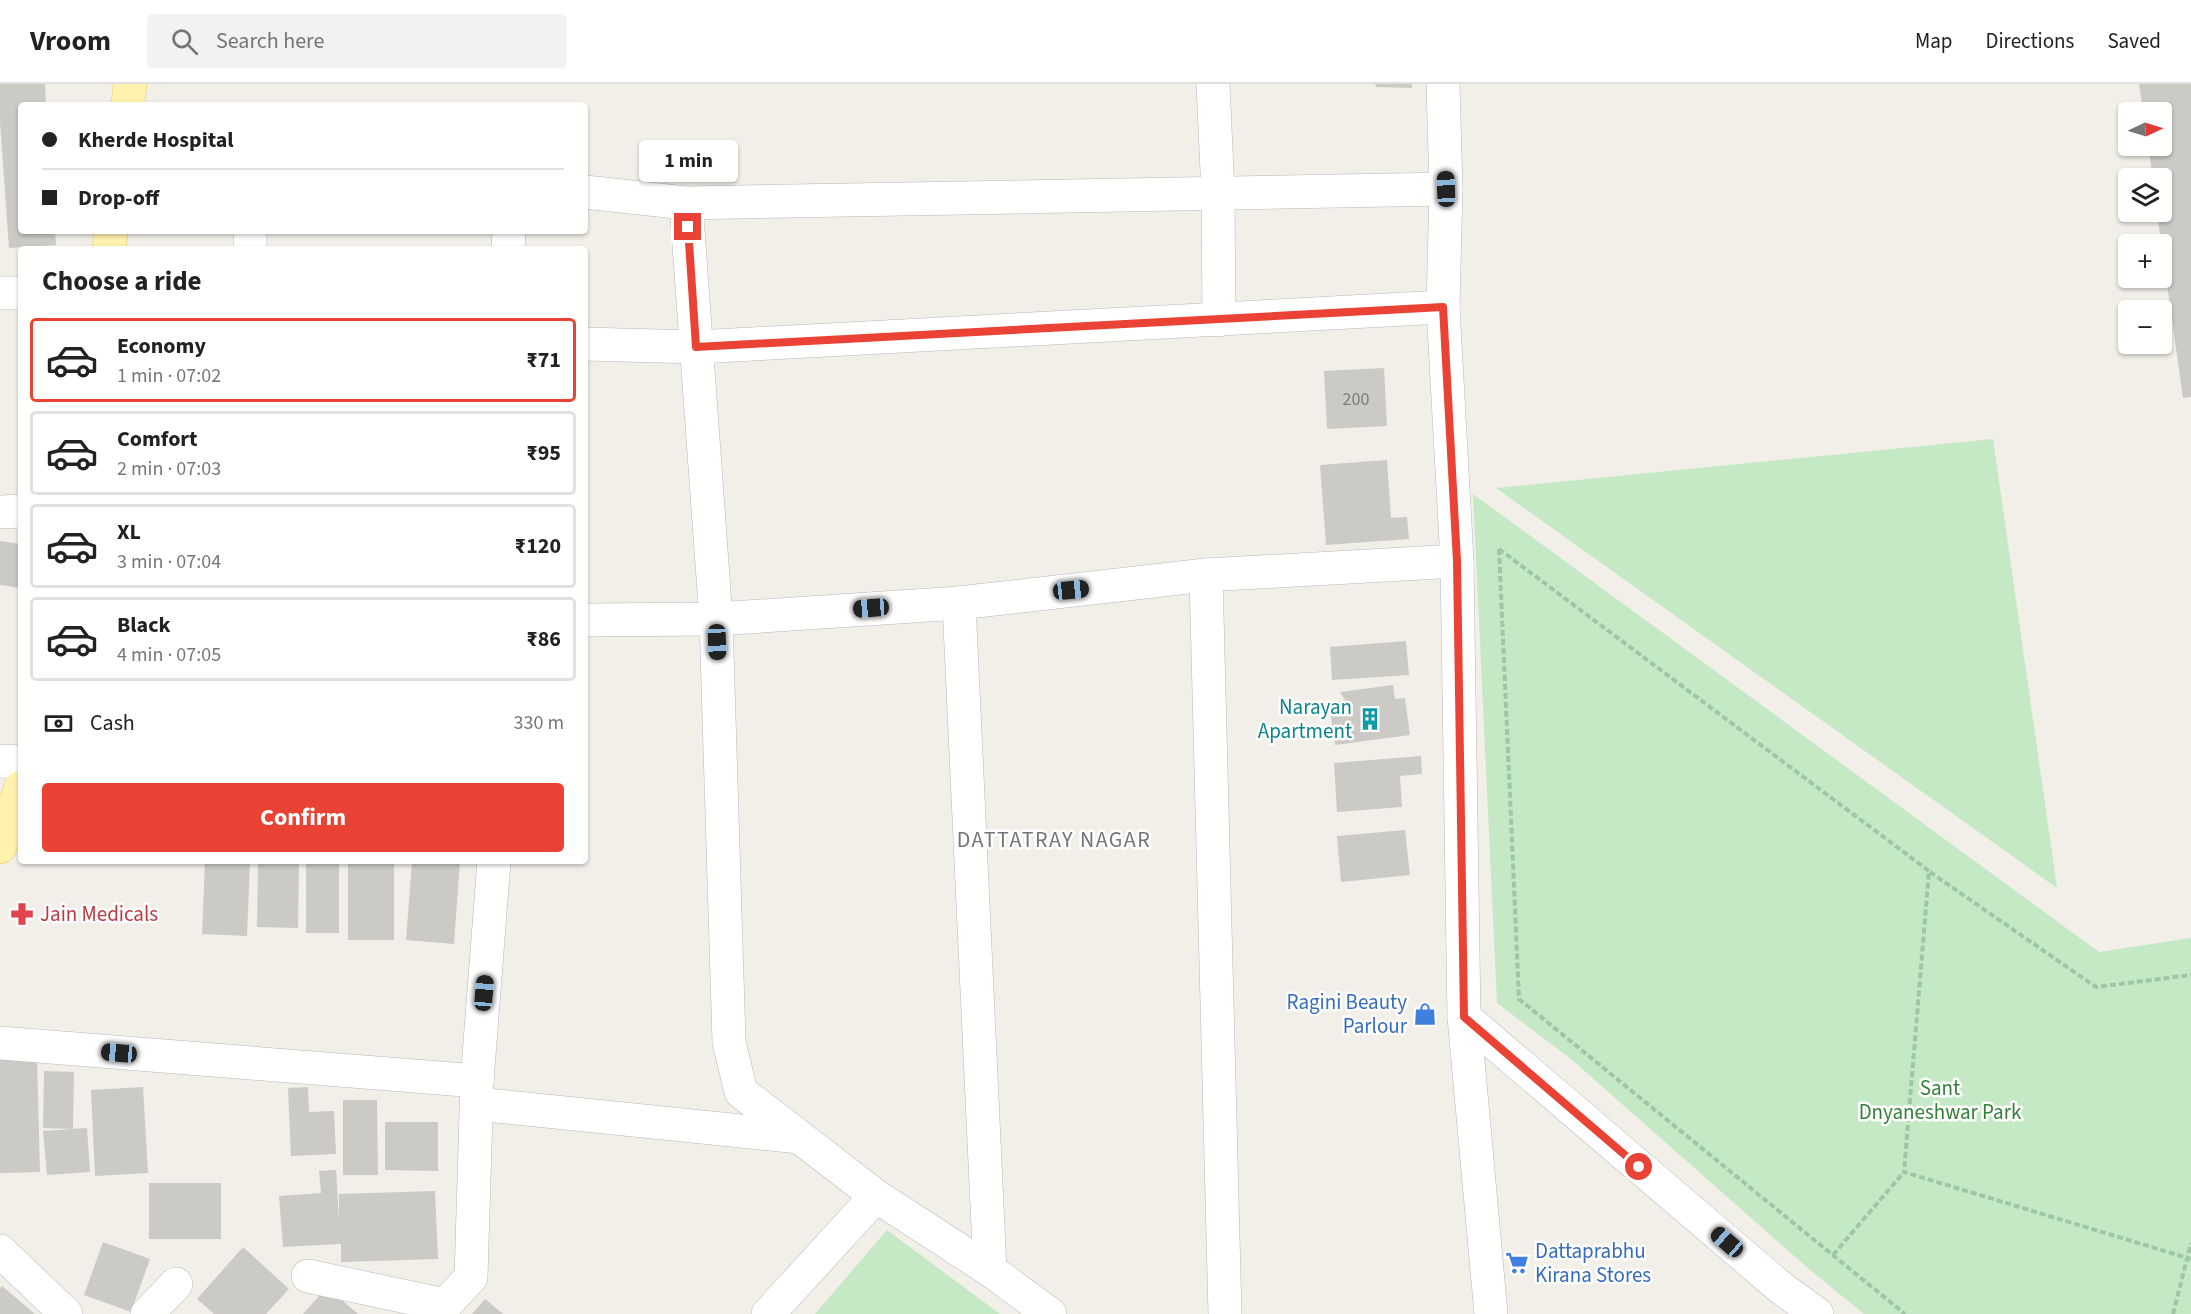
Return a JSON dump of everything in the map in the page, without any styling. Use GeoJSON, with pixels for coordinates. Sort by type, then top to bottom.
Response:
{"type":"FeatureCollection","features":[{"type":"Feature","properties":{"kind":"main road"},"geometry":{"type":"LineString","coordinates":[[128,102],[130,84]]}},
{"type":"Feature","properties":{"kind":"main road"},"geometry":{"type":"LineString","coordinates":[[0,848],[18,792]]}},
{"type":"Feature","properties":{"kind":"street"},"geometry":{"type":"LineString","coordinates":[[1213,84],[1218,193],[1219,320]]}},
{"type":"Feature","properties":{"kind":"street"},"geometry":{"type":"LineString","coordinates":[[1443,84],[1446,189],[1443,307],[1457,561],[1464,1017],[1491,1314]]}},
{"type":"Feature","properties":{"kind":"street"},"geometry":{"type":"LineString","coordinates":[[588,192],[686,203],[1446,189]]}},
{"type":"Feature","properties":{"kind":"street"},"geometry":{"type":"LineString","coordinates":[[686,203],[717,618],[729,1042],[741,1092],[876,1196],[990,1270],[1050,1314]]}},
{"type":"Feature","properties":{"kind":"street"},"geometry":{"type":"LineString","coordinates":[[0,294],[18,293]]}},
{"type":"Feature","properties":{"kind":"street"},"geometry":{"type":"LineString","coordinates":[[588,344],[696,347],[1443,307]]}},
{"type":"Feature","properties":{"kind":"street"},"geometry":{"type":"LineString","coordinates":[[0,512],[18,511]]}},
{"type":"Feature","properties":{"kind":"street"},"geometry":{"type":"LineString","coordinates":[[588,620],[717,618],[959,603],[1206,575],[1457,561]]}},
{"type":"Feature","properties":{"kind":"street"},"geometry":{"type":"LineString","coordinates":[[1206,575],[1225,1314]]}},
{"type":"Feature","properties":{"kind":"street"},"geometry":{"type":"LineString","coordinates":[[959,603],[990,1270]]}},
{"type":"Feature","properties":{"kind":"street"},"geometry":{"type":"LineString","coordinates":[[0,760],[18,780]]}},
{"type":"Feature","properties":{"kind":"street"},"geometry":{"type":"LineString","coordinates":[[308,1276],[441,1309],[471,1277],[477,1093],[495,864]]}},
{"type":"Feature","properties":{"kind":"street"},"geometry":{"type":"LineString","coordinates":[[1464,1017],[1780,1287],[1817,1314]]}},
{"type":"Feature","properties":{"kind":"street"},"geometry":{"type":"LineString","coordinates":[[0,1043],[477,1093],[800,1137]]}},
{"type":"Feature","properties":{"kind":"street"},"geometry":{"type":"LineString","coordinates":[[768,1314],[876,1196]]}},
{"type":"Feature","properties":{"kind":"street"},"geometry":{"type":"LineString","coordinates":[[0,1251],[66,1314]]}},
{"type":"Feature","properties":{"kind":"street"},"geometry":{"type":"LineString","coordinates":[[147,1314],[176,1284]]}},
{"type":"Feature","properties":{"kind":"path"},"geometry":{"type":"LineString","coordinates":[[1905,1314],[1519,999],[1499,549],[1929,871],[2096,987],[2191,975]]}},
{"type":"Feature","properties":{"kind":"path"},"geometry":{"type":"LineString","coordinates":[[1833,1255],[1904,1172],[1929,871]]}},
{"type":"Feature","properties":{"kind":"path"},"geometry":{"type":"LineString","coordinates":[[1904,1172],[2189,1258]]}},
{"type":"Feature","properties":{"kind":"path"},"geometry":{"type":"LineString","coordinates":[[2173,1314],[2191,1243]]}},
{"type":"Feature","properties":{"kind":"green space"},"geometry":{"type":"Polygon","coordinates":[[[1993,439],[2057,888],[1496,488],[1993,439]]]}},
{"type":"Feature","properties":{"kind":"green space","name":"Sant Dnyaneshwar Park"},"geometry":{"type":"Polygon","coordinates":[[[1473,494],[2099,952],[2191,938],[2191,1314],[1864,1314],[1809,1269],[1571,1059],[1497,1003],[1473,494]]]}},
{"type":"Feature","properties":{"kind":"green space"},"geometry":{"type":"Polygon","coordinates":[[[887,1230],[1000,1314],[815,1314],[887,1230]]]}},
{"type":"Feature","properties":{"kind":"building"},"geometry":{"type":"Polygon","coordinates":[[[0,84],[45,84],[46,102],[18,102],[18,234],[55,234],[56,245],[9,248],[0,122],[0,84]]]}},
{"type":"Feature","properties":{"kind":"building"},"geometry":{"type":"Polygon","coordinates":[[[1375,84],[1412,84],[1412,88],[1376,87],[1375,84]]]}},
{"type":"Feature","properties":{"kind":"building"},"geometry":{"type":"Polygon","coordinates":[[[2139,84],[2191,84],[2191,397],[2183,398],[2172,319],[2172,300],[2169,300],[2168,288],[2172,288],[2172,234],[2160,234],[2158,222],[2172,222],[2172,168],[2151,168],[2150,156],[2172,156],[2172,102],[2142,102],[2139,84]]]}},
{"type":"Feature","properties":{"kind":"building"},"geometry":{"type":"Polygon","coordinates":[[[1384,368],[1387,426],[1327,429],[1324,371],[1384,368]]]}},
{"type":"Feature","properties":{"kind":"building"},"geometry":{"type":"Polygon","coordinates":[[[1387,460],[1391,518],[1407,517],[1409,539],[1326,545],[1320,465],[1387,460]]]}},
{"type":"Feature","properties":{"kind":"building"},"geometry":{"type":"Polygon","coordinates":[[[0,541],[18,544],[18,588],[0,585],[0,541]]]}},
{"type":"Feature","properties":{"kind":"building"},"geometry":{"type":"Polygon","coordinates":[[[1406,641],[1409,675],[1332,680],[1330,647],[1406,641]]]}},
{"type":"Feature","properties":{"kind":"building","name":"Narayan Apartment"},"geometry":{"type":"Polygon","coordinates":[[[1393,685],[1395,699],[1405,698],[1410,735],[1335,745],[1329,703],[1345,700],[1340,692],[1393,685]]]}},
{"type":"Feature","properties":{"kind":"building"},"geometry":{"type":"Polygon","coordinates":[[[1421,756],[1422,774],[1400,776],[1402,807],[1337,812],[1334,763],[1421,756]]]}},
{"type":"Feature","properties":{"kind":"building"},"geometry":{"type":"Polygon","coordinates":[[[1405,830],[1410,875],[1341,882],[1337,836],[1405,830]]]}},
{"type":"Feature","properties":{"kind":"building"},"geometry":{"type":"Polygon","coordinates":[[[205,864],[250,864],[247,936],[202,934],[205,864]]]}},
{"type":"Feature","properties":{"kind":"building"},"geometry":{"type":"Polygon","coordinates":[[[258,864],[299,864],[298,928],[257,927],[258,864]]]}},
{"type":"Feature","properties":{"kind":"building"},"geometry":{"type":"Polygon","coordinates":[[[306,864],[339,864],[339,933],[306,933],[306,864]]]}},
{"type":"Feature","properties":{"kind":"building"},"geometry":{"type":"Polygon","coordinates":[[[348,864],[394,864],[394,940],[348,940],[348,864]]]}},
{"type":"Feature","properties":{"kind":"building"},"geometry":{"type":"Polygon","coordinates":[[[412,864],[460,864],[454,944],[406,940],[412,864]]]}},
{"type":"Feature","properties":{"kind":"building"},"geometry":{"type":"Polygon","coordinates":[[[37,1056],[40,1172],[0,1173],[0,1057],[37,1056]]]}},
{"type":"Feature","properties":{"kind":"building"},"geometry":{"type":"Polygon","coordinates":[[[44,1071],[74,1072],[73,1129],[43,1128],[44,1071]]]}},
{"type":"Feature","properties":{"kind":"building"},"geometry":{"type":"Polygon","coordinates":[[[143,1087],[148,1173],[95,1176],[91,1090],[143,1087]]]}},
{"type":"Feature","properties":{"kind":"building"},"geometry":{"type":"Polygon","coordinates":[[[308,1087],[309,1112],[334,1111],[336,1154],[291,1156],[288,1088],[308,1087]]]}},
{"type":"Feature","properties":{"kind":"building"},"geometry":{"type":"Polygon","coordinates":[[[343,1100],[377,1100],[378,1175],[343,1175],[343,1100]]]}},
{"type":"Feature","properties":{"kind":"building"},"geometry":{"type":"Polygon","coordinates":[[[385,1122],[438,1122],[438,1171],[385,1170],[385,1122]]]}},
{"type":"Feature","properties":{"kind":"building"},"geometry":{"type":"Polygon","coordinates":[[[87,1128],[90,1172],[47,1175],[43,1131],[87,1128]]]}},
{"type":"Feature","properties":{"kind":"building"},"geometry":{"type":"Polygon","coordinates":[[[336,1170],[339,1219],[339,1194],[435,1191],[438,1259],[341,1262],[341,1244],[283,1247],[279,1196],[321,1193],[319,1171],[336,1170]]]}},
{"type":"Feature","properties":{"kind":"building"},"geometry":{"type":"Polygon","coordinates":[[[149,1183],[221,1183],[221,1239],[149,1239],[149,1183]]]}},
{"type":"Feature","properties":{"kind":"building"},"geometry":{"type":"Polygon","coordinates":[[[103,1242],[150,1259],[131,1312],[84,1295],[103,1242]]]}},
{"type":"Feature","properties":{"kind":"building"},"geometry":{"type":"Polygon","coordinates":[[[243,1247],[289,1289],[266,1314],[214,1314],[197,1299],[243,1247]]]}},
{"type":"Feature","properties":{"kind":"building"},"geometry":{"type":"Polygon","coordinates":[[[2,1286],[35,1314],[0,1314],[0,1288],[2,1286]]]}},
{"type":"Feature","properties":{"kind":"building"},"geometry":{"type":"Polygon","coordinates":[[[327,1287],[358,1314],[303,1314],[327,1287]]]}},
{"type":"Feature","properties":{"kind":"building"},"geometry":{"type":"Polygon","coordinates":[[[485,1299],[503,1314],[472,1314],[485,1299]]]}},
{"type":"Feature","properties":{"kind":"place","name":"Narayan Apartment"},"geometry":{"type":"Point","coordinates":[1370,719]}},
{"type":"Feature","properties":{"kind":"place","name":"Jain Medicals"},"geometry":{"type":"Point","coordinates":[22,914]}},
{"type":"Feature","properties":{"kind":"place","name":"Ragini Beauty Parlour"},"geometry":{"type":"Point","coordinates":[1425,1014]}},
{"type":"Feature","properties":{"kind":"place","name":"Dattaprabhu Kirana Stores"},"geometry":{"type":"Point","coordinates":[1517,1263]}},
{"type":"Feature","properties":{"kind":"district","name":"DATTATRAY NAGAR"},"geometry":{"type":"Point","coordinates":[1054,839]}},
{"type":"Feature","properties":{"kind":"route"},"geometry":{"type":"LineString","coordinates":[[688,227],[696,347],[1443,307],[1457,561],[1464,1017],[1639,1167]]}}]}
